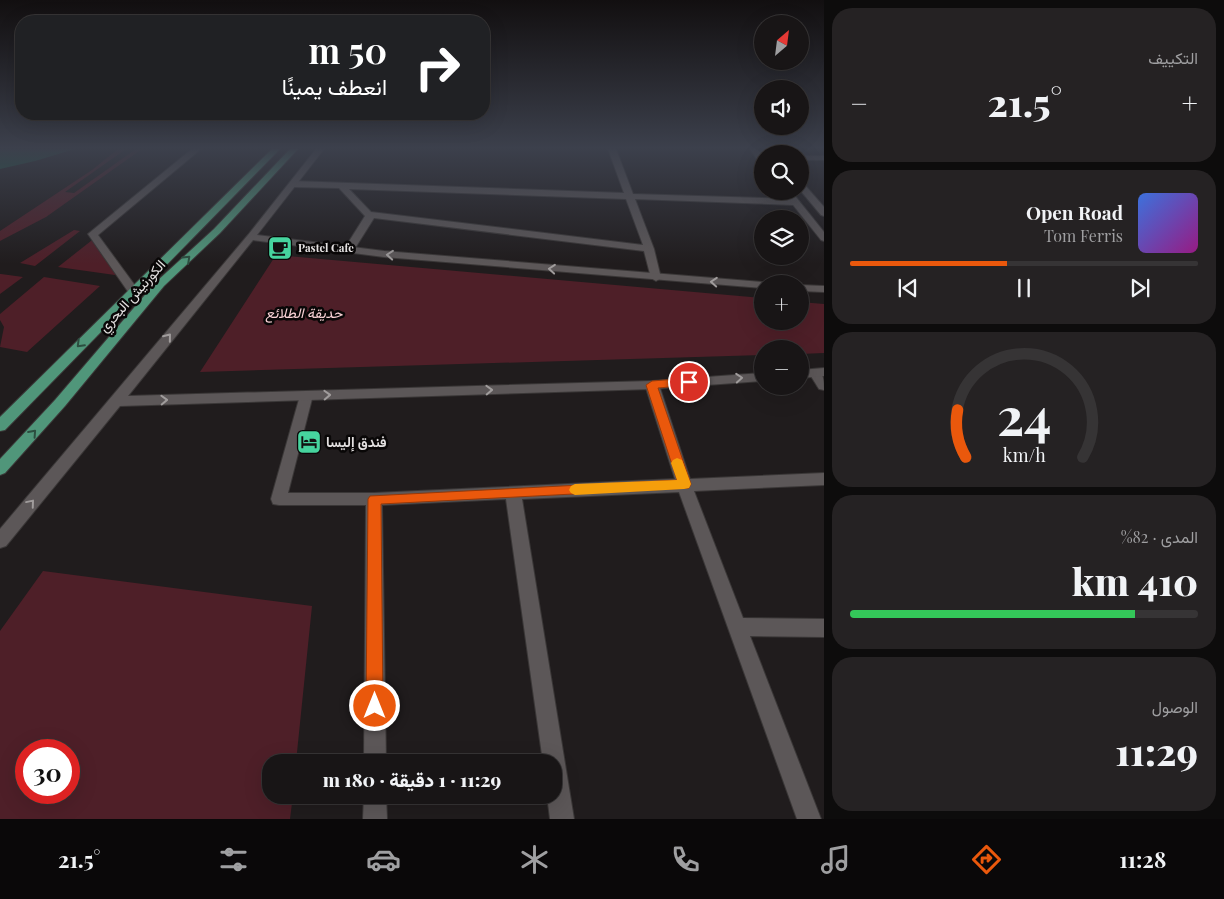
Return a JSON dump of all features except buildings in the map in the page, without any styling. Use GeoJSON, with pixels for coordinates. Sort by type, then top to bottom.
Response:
{"type":"FeatureCollection","features":[{"type":"Feature","properties":{"kind":"main road","name":"الكورنيش البحري"},"geometry":{"type":"LineString","coordinates":[[0,426],[238,187]]}},
{"type":"Feature","properties":{"kind":"main road","name":"الكورنيش البحري"},"geometry":{"type":"LineString","coordinates":[[0,469],[60,403],[160,284],[217,231],[258,187]]}},
{"type":"Feature","properties":{"kind":"street"},"geometry":{"type":"LineString","coordinates":[[133,291],[93,234],[150,187]]}},
{"type":"Feature","properties":{"kind":"street"},"geometry":{"type":"LineString","coordinates":[[0,541],[290,187]]}},
{"type":"Feature","properties":{"kind":"street"},"geometry":{"type":"LineString","coordinates":[[343,187],[370,216],[348,251]]}},
{"type":"Feature","properties":{"kind":"street"},"geometry":{"type":"LineString","coordinates":[[399,187],[794,202],[824,238]]}},
{"type":"Feature","properties":{"kind":"street"},"geometry":{"type":"LineString","coordinates":[[627,187],[656,278]]}},
{"type":"Feature","properties":{"kind":"street"},"geometry":{"type":"LineString","coordinates":[[809,196],[824,213]]}},
{"type":"Feature","properties":{"kind":"street"},"geometry":{"type":"LineString","coordinates":[[368,214],[648,249]]}},
{"type":"Feature","properties":{"kind":"street"},"geometry":{"type":"LineString","coordinates":[[251,237],[294,245],[348,251],[656,278],[754,284]]}},
{"type":"Feature","properties":{"kind":"street"},"geometry":{"type":"LineString","coordinates":[[809,288],[824,289]]}},
{"type":"Feature","properties":{"kind":"street"},"geometry":{"type":"LineString","coordinates":[[819,372],[824,386]]}},
{"type":"Feature","properties":{"kind":"street"},"geometry":{"type":"LineString","coordinates":[[115,401],[652,385],[754,377]]}},
{"type":"Feature","properties":{"kind":"street"},"geometry":{"type":"LineString","coordinates":[[652,385],[684,484],[809,819]]}},
{"type":"Feature","properties":{"kind":"street"},"geometry":{"type":"LineString","coordinates":[[306,395],[279,499],[374,499],[824,479]]}},
{"type":"Feature","properties":{"kind":"street"},"geometry":{"type":"LineString","coordinates":[[514,493],[553,754]]}},
{"type":"Feature","properties":{"kind":"street"},"geometry":{"type":"LineString","coordinates":[[374,499],[375,754]]}},
{"type":"Feature","properties":{"kind":"street"},"geometry":{"type":"LineString","coordinates":[[737,627],[824,628]]}},
{"type":"Feature","properties":{"kind":"street"},"geometry":{"type":"LineString","coordinates":[[375,804],[375,819]]}},
{"type":"Feature","properties":{"kind":"street"},"geometry":{"type":"LineString","coordinates":[[560,804],[562,819]]}},
{"type":"Feature","properties":{"kind":"green space"},"geometry":{"type":"Polygon","coordinates":[[[66,187],[72,187],[65,192],[74,193],[82,187],[88,187],[46,217],[0,241],[0,231],[66,187]]]}},
{"type":"Feature","properties":{"kind":"green space"},"geometry":{"type":"Polygon","coordinates":[[[74,230],[80,231],[35,266],[20,263],[74,230]]]}},
{"type":"Feature","properties":{"kind":"green space"},"geometry":{"type":"Polygon","coordinates":[[[96,237],[122,276],[58,267],[96,237]]]}},
{"type":"Feature","properties":{"kind":"green space","name":"حديقة الطلائع"},"geometry":{"type":"Polygon","coordinates":[[[276,255],[754,297],[754,330],[809,330],[809,303],[824,304],[824,353],[809,354],[809,340],[754,340],[754,355],[200,372],[276,255]]]}},
{"type":"Feature","properties":{"kind":"green space"},"geometry":{"type":"Polygon","coordinates":[[[1,274],[23,277],[0,294],[1,274]]]}},
{"type":"Feature","properties":{"kind":"green space"},"geometry":{"type":"Polygon","coordinates":[[[44,277],[100,286],[27,352],[0,347],[4,327],[0,320],[0,314],[44,277]]]}},
{"type":"Feature","properties":{"kind":"green space"},"geometry":{"type":"Polygon","coordinates":[[[43,571],[312,606],[297,754],[262,754],[262,804],[292,804],[290,819],[0,819],[0,631],[43,571]]]}},
{"type":"Feature","properties":{"kind":"slow traffic"},"geometry":{"type":"LineString","coordinates":[[575,490],[684,484],[677,463]]}},
{"type":"Feature","properties":{"kind":"place","name":"Pastel Cafe"},"geometry":{"type":"Point","coordinates":[280,248]}},
{"type":"Feature","properties":{"kind":"place","name":"فندق إليسا"},"geometry":{"type":"Point","coordinates":[309,442]}},
{"type":"Feature","properties":{"kind":"route"},"geometry":{"type":"LineString","coordinates":[[375,706],[374,499],[684,484],[652,385],[689,382]]}}]}
